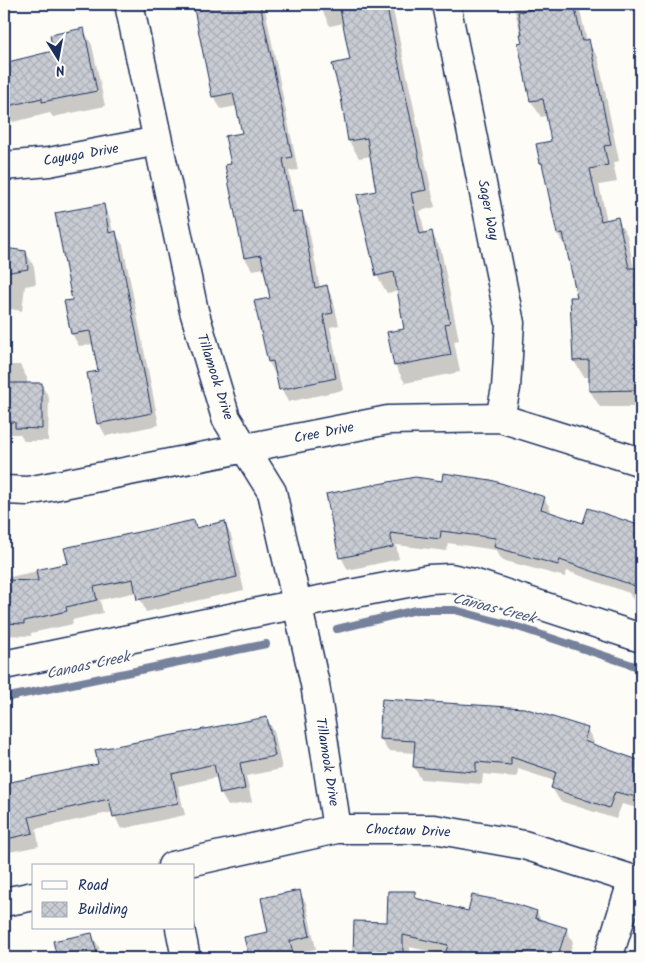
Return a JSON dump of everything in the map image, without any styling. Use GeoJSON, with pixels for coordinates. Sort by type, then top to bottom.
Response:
{"type":"FeatureCollection","features":[{"type":"Feature","properties":{"kind":"street","name":"Tillamook Drive"},"geometry":{"type":"LineString","coordinates":[[129,4],[194,311],[226,418],[272,492],[315,684],[336,829]]}},
{"type":"Feature","properties":{"kind":"street","name":"Sager Way"},"geometry":{"type":"LineString","coordinates":[[446,4],[510,322],[506,388],[500,418]]}},
{"type":"Feature","properties":{"kind":"street","name":"Cayuga Drive"},"geometry":{"type":"LineString","coordinates":[[4,166],[49,162],[158,141]]}},
{"type":"Feature","properties":{"kind":"street","name":"Cree Drive"},"geometry":{"type":"LineString","coordinates":[[4,490],[28,491],[388,420],[500,418],[641,462]]}},
{"type":"Feature","properties":{"kind":"street"},"geometry":{"type":"LineString","coordinates":[[4,665],[297,605],[410,583],[450,578],[473,583],[641,638]]}},
{"type":"Feature","properties":{"kind":"street","name":"Choctaw Drive"},"geometry":{"type":"LineString","coordinates":[[181,864],[336,829],[434,829],[524,845],[637,880]]}},
{"type":"Feature","properties":{"kind":"street"},"geometry":{"type":"LineString","coordinates":[[608,958],[637,880]]}},
{"type":"Feature","properties":{"kind":"street"},"geometry":{"type":"LineString","coordinates":[[4,902],[32,896]]}},
{"type":"Feature","properties":{"kind":"street"},"geometry":{"type":"LineString","coordinates":[[180,930],[186,958]]}},
{"type":"Feature","properties":{"kind":"building"},"geometry":{"type":"Polygon","coordinates":[[[193,4],[260,4],[292,157],[283,159],[293,213],[302,211],[315,288],[327,285],[333,313],[323,315],[336,378],[279,390],[273,361],[268,362],[254,301],[270,298],[261,255],[244,258],[225,165],[231,164],[225,136],[242,133],[233,93],[212,97],[193,4]]]}},
{"type":"Feature","properties":{"kind":"building"},"geometry":{"type":"Polygon","coordinates":[[[339,4],[386,4],[426,190],[411,193],[420,234],[432,231],[450,323],[445,324],[451,355],[394,366],[387,332],[404,329],[394,272],[376,276],[357,195],[376,191],[367,138],[348,141],[341,97],[332,64],[350,60],[339,4]]]}},
{"type":"Feature","properties":{"kind":"building"},"geometry":{"type":"Polygon","coordinates":[[[555,4],[574,4],[582,41],[589,39],[611,145],[604,146],[608,165],[590,169],[601,221],[618,217],[629,268],[637,268],[639,339],[641,339],[641,390],[589,391],[589,360],[573,361],[570,297],[577,297],[563,233],[557,234],[542,163],[540,163],[536,144],[551,141],[543,99],[530,101],[518,43],[522,42],[520,34],[522,34],[518,12],[555,4]]]}},
{"type":"Feature","properties":{"kind":"building"},"geometry":{"type":"Polygon","coordinates":[[[84,28],[97,91],[42,102],[42,98],[4,107],[4,63],[53,51],[50,35],[84,28]]]}},
{"type":"Feature","properties":{"kind":"building"},"geometry":{"type":"Polygon","coordinates":[[[104,204],[109,233],[116,231],[152,413],[97,424],[87,373],[98,371],[90,331],[71,334],[64,301],[72,300],[55,213],[104,204]]]}},
{"type":"Feature","properties":{"kind":"building"},"geometry":{"type":"Polygon","coordinates":[[[4,248],[26,251],[28,269],[4,273],[4,248]]]}},
{"type":"Feature","properties":{"kind":"building"},"geometry":{"type":"Polygon","coordinates":[[[4,383],[42,383],[42,429],[15,428],[15,422],[4,422],[4,383]]]}},
{"type":"Feature","properties":{"kind":"building"},"geometry":{"type":"Polygon","coordinates":[[[443,473],[491,480],[545,497],[541,509],[583,523],[588,508],[641,526],[641,588],[560,560],[558,565],[494,547],[496,538],[441,531],[440,539],[390,533],[393,547],[339,558],[326,494],[415,477],[442,481],[443,473]]]}},
{"type":"Feature","properties":{"kind":"building"},"geometry":{"type":"Polygon","coordinates":[[[194,520],[196,528],[225,521],[237,577],[137,600],[133,579],[94,587],[97,600],[66,607],[67,611],[24,621],[24,624],[4,623],[4,580],[38,581],[36,570],[68,563],[64,548],[194,520]]]}},
{"type":"Feature","properties":{"kind":"building"},"geometry":{"type":"Polygon","coordinates":[[[382,699],[524,708],[588,728],[584,741],[641,761],[641,798],[615,792],[609,808],[551,788],[556,772],[511,757],[511,765],[476,762],[476,772],[413,767],[415,741],[379,739],[382,699]]]}},
{"type":"Feature","properties":{"kind":"building"},"geometry":{"type":"Polygon","coordinates":[[[267,717],[275,756],[240,763],[245,789],[220,794],[214,764],[172,774],[178,803],[113,817],[109,799],[29,817],[33,833],[7,839],[4,808],[10,806],[6,783],[98,764],[95,750],[267,717]]]}},
{"type":"Feature","properties":{"kind":"building"},"geometry":{"type":"Polygon","coordinates":[[[300,890],[310,936],[290,941],[293,953],[270,958],[249,958],[244,937],[268,932],[261,898],[300,890]]]}},
{"type":"Feature","properties":{"kind":"building"},"geometry":{"type":"Polygon","coordinates":[[[388,891],[415,891],[415,898],[468,911],[472,895],[513,903],[537,911],[535,918],[567,928],[557,958],[457,958],[445,955],[448,945],[403,935],[403,958],[353,957],[354,921],[387,922],[388,891]]]}},
{"type":"Feature","properties":{"kind":"building"},"geometry":{"type":"Polygon","coordinates":[[[92,933],[98,958],[57,958],[53,941],[92,933]]]}},
{"type":"Feature","properties":{"kind":"waterway","name":"Canoas Creek"},"geometry":{"type":"LineString","coordinates":[[337,629],[416,610],[455,610],[521,628],[641,668]]}},
{"type":"Feature","properties":{"kind":"waterway","name":"Canoas Creek"},"geometry":{"type":"LineString","coordinates":[[4,698],[266,644]]}}]}
